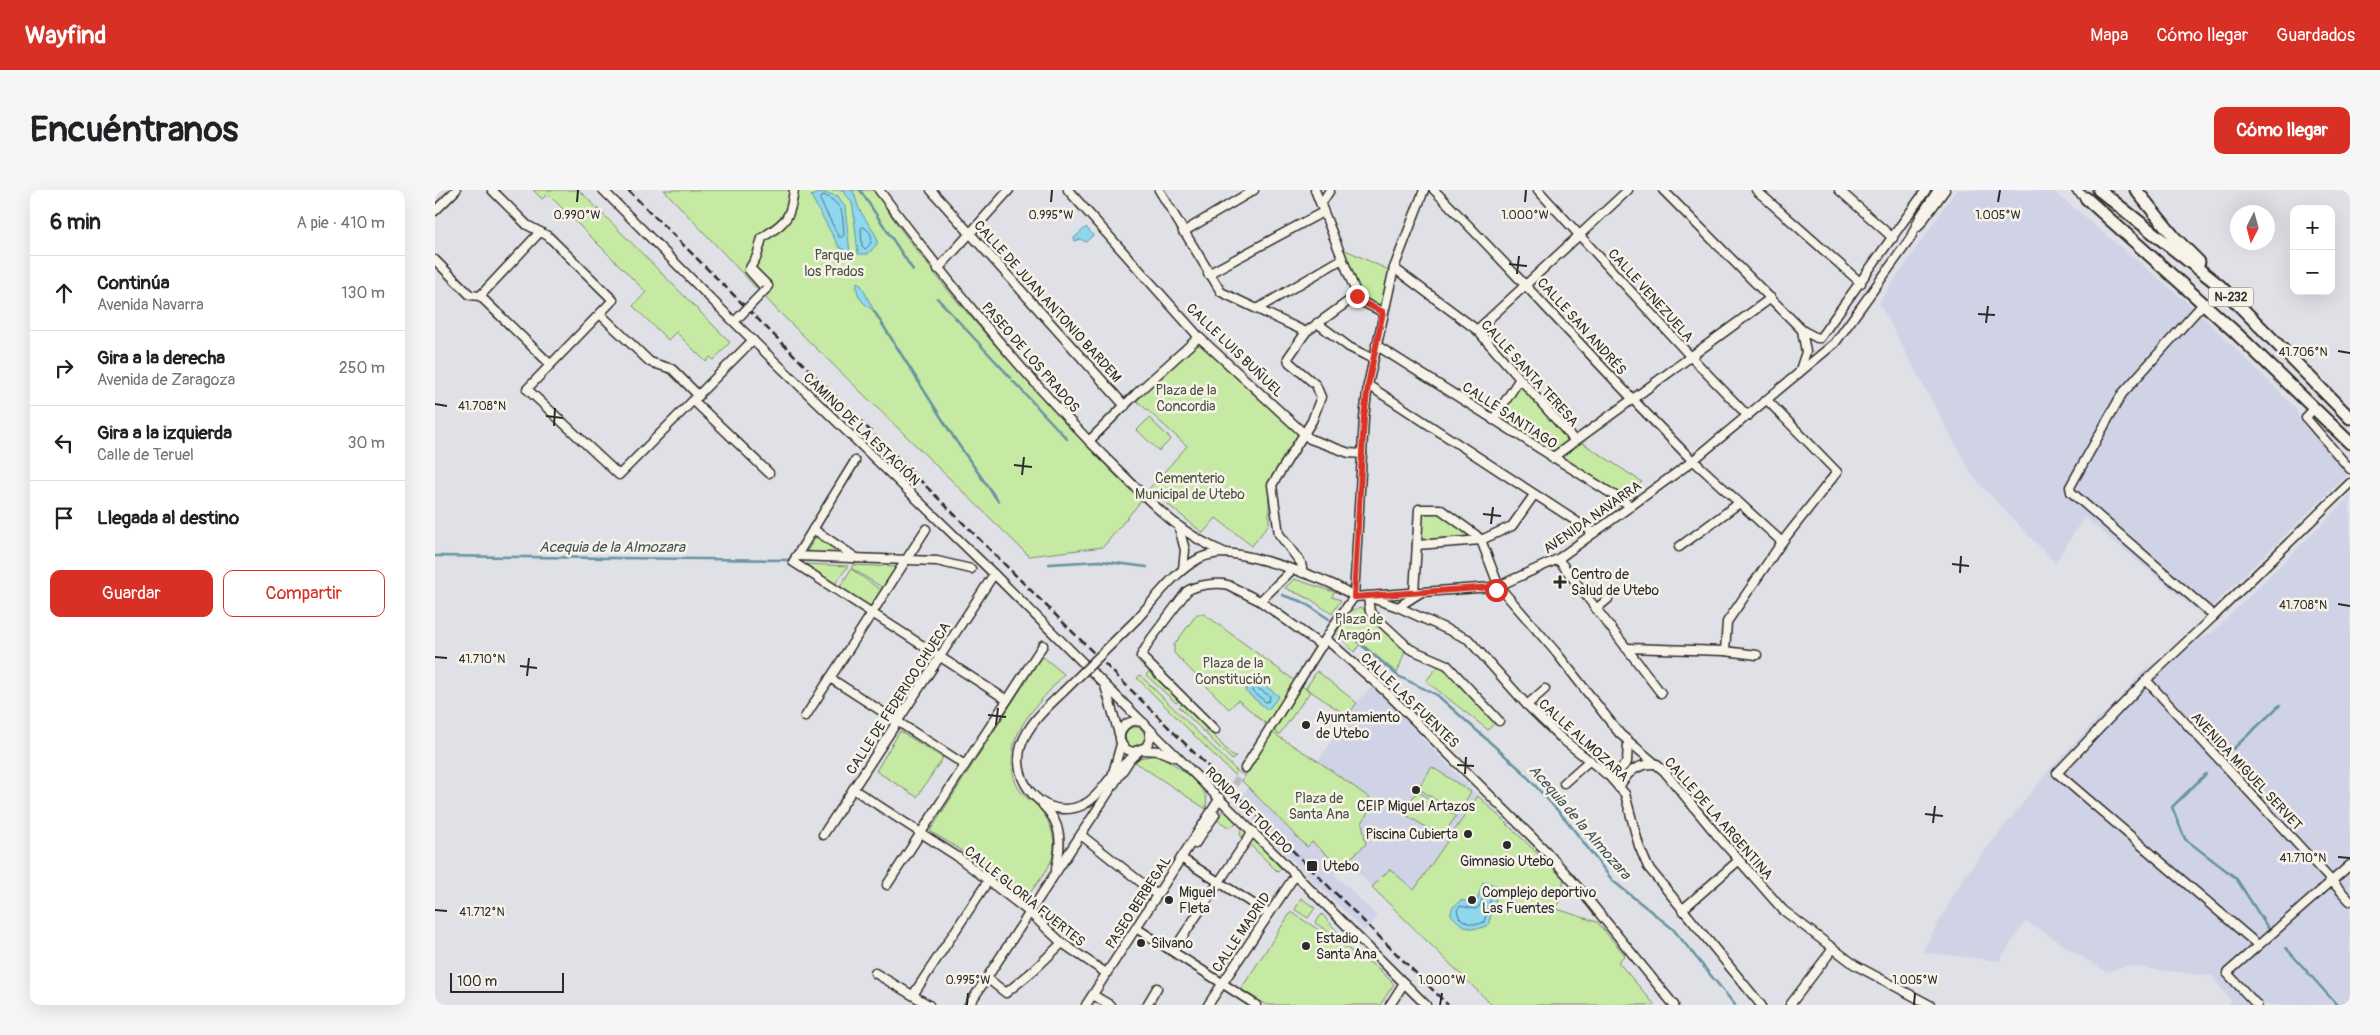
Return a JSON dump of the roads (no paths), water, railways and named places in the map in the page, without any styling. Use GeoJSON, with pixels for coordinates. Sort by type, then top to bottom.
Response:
{"type":"FeatureCollection","features":[{"type":"Feature","properties":{"kind":"highway","name":"N-232"},"geometry":{"type":"LineString","coordinates":[[2099,190],[2220,286],[2350,418]]}},
{"type":"Feature","properties":{"kind":"highway"},"geometry":{"type":"LineString","coordinates":[[2136,190],[2169,231],[2211,274],[2220,286]]}},
{"type":"Feature","properties":{"kind":"highway","name":"N-232"},"geometry":{"type":"LineString","coordinates":[[2086,198],[2314,407],[2350,443]]}},
{"type":"Feature","properties":{"kind":"street"},"geometry":{"type":"LineString","coordinates":[[435,211],[456,190]]}},
{"type":"Feature","properties":{"kind":"street"},"geometry":{"type":"LineString","coordinates":[[492,190],[527,225],[548,236],[613,300],[527,389],[619,475],[753,340]]}},
{"type":"Feature","properties":{"kind":"street","name":"CAMINO DE LA ESTACIÓN"},"geometry":{"type":"LineString","coordinates":[[603,190],[1146,726]]}},
{"type":"Feature","properties":{"kind":"street"},"geometry":{"type":"LineString","coordinates":[[738,318],[766,289],[749,270],[769,286],[750,268],[751,264],[757,256],[761,238],[785,222],[791,211],[794,190]]}},
{"type":"Feature","properties":{"kind":"street","name":"PASEO DE LOS PRADOS"},"geometry":{"type":"LineString","coordinates":[[879,190],[938,269],[1024,370],[1089,441],[1179,528],[1199,541],[1227,553]]}},
{"type":"Feature","properties":{"kind":"street","name":"CALLE DE JUAN ANTONIO BARDEM"},"geometry":{"type":"LineString","coordinates":[[931,190],[1125,406]]}},
{"type":"Feature","properties":{"kind":"street"},"geometry":{"type":"LineString","coordinates":[[938,269],[1009,190]]}},
{"type":"Feature","properties":{"kind":"street","name":"CALLE LUIS BUÑUEL"},"geometry":{"type":"LineString","coordinates":[[1068,190],[1199,337],[1310,439],[1349,453],[1362,454]]}},
{"type":"Feature","properties":{"kind":"street"},"geometry":{"type":"LineString","coordinates":[[1159,190],[1221,292],[1306,332]]}},
{"type":"Feature","properties":{"kind":"street"},"geometry":{"type":"LineString","coordinates":[[1183,232],[1254,190]]}},
{"type":"Feature","properties":{"kind":"street"},"geometry":{"type":"LineString","coordinates":[[1315,190],[1357,296],[1362,302],[1383,312]]}},
{"type":"Feature","properties":{"kind":"street"},"geometry":{"type":"LineString","coordinates":[[1321,204],[1330,190]]}},
{"type":"Feature","properties":{"kind":"street"},"geometry":{"type":"LineString","coordinates":[[1245,768],[1354,597],[1368,385],[1394,268],[1424,190]]}},
{"type":"Feature","properties":{"kind":"street","name":"CALLE SAN ANDRÉS"},"geometry":{"type":"LineString","coordinates":[[1434,190],[1527,285],[1633,401],[1738,504],[1782,542]]}},
{"type":"Feature","properties":{"kind":"street","name":"CALLE VENEZUELA"},"geometry":{"type":"LineString","coordinates":[[1538,190],[1691,358],[1748,416]]}},
{"type":"Feature","properties":{"kind":"street"},"geometry":{"type":"LineString","coordinates":[[1477,330],[1627,190]]}},
{"type":"Feature","properties":{"kind":"street"},"geometry":{"type":"LineString","coordinates":[[1663,190],[1802,330],[1825,344],[1825,351]]}},
{"type":"Feature","properties":{"kind":"street"},"geometry":{"type":"LineString","coordinates":[[1756,190],[1861,283]]}},
{"type":"Feature","properties":{"kind":"street"},"geometry":{"type":"LineString","coordinates":[[1839,190],[1893,238]]}},
{"type":"Feature","properties":{"kind":"street"},"geometry":{"type":"LineString","coordinates":[[1806,343],[1809,339],[1818,338],[1861,283],[1926,190]]}},
{"type":"Feature","properties":{"kind":"street"},"geometry":{"type":"LineString","coordinates":[[1910,239],[1919,217],[1939,190]]}},
{"type":"Feature","properties":{"kind":"street"},"geometry":{"type":"LineString","coordinates":[[1806,352],[1811,358],[1817,358],[1835,343],[1945,190]]}},
{"type":"Feature","properties":{"kind":"street"},"geometry":{"type":"LineString","coordinates":[[2076,190],[2086,198]]}},
{"type":"Feature","properties":{"kind":"street"},"geometry":{"type":"LineString","coordinates":[[1209,274],[1323,212]]}},
{"type":"Feature","properties":{"kind":"street"},"geometry":{"type":"LineString","coordinates":[[480,296],[540,232]]}},
{"type":"Feature","properties":{"kind":"street"},"geometry":{"type":"LineString","coordinates":[[1257,310],[1342,259]]}},
{"type":"Feature","properties":{"kind":"street"},"geometry":{"type":"LineString","coordinates":[[435,260],[470,294],[480,296],[550,364]]}},
{"type":"Feature","properties":{"kind":"street","name":"CALLE SANTA TERESA"},"geometry":{"type":"LineString","coordinates":[[1394,268],[1477,330],[1519,380],[1575,440]]}},
{"type":"Feature","properties":{"kind":"street"},"geometry":{"type":"LineString","coordinates":[[1303,573],[1301,563],[1279,534],[1272,488],[1274,480],[1315,415],[1320,393],[1316,385],[1288,359],[1306,332],[1357,296]]}},
{"type":"Feature","properties":{"kind":"street"},"geometry":{"type":"LineString","coordinates":[[1552,458],[1633,401],[1771,298]]}},
{"type":"Feature","properties":{"kind":"street"},"geometry":{"type":"LineString","coordinates":[[2203,304],[2122,394],[2070,487],[2071,492],[2214,616]]}},
{"type":"Feature","properties":{"kind":"street"},"geometry":{"type":"LineString","coordinates":[[600,314],[650,362],[672,370],[769,473]]}},
{"type":"Feature","properties":{"kind":"street"},"geometry":{"type":"LineString","coordinates":[[1317,323],[1349,348],[1373,359]]}},
{"type":"Feature","properties":{"kind":"street"},"geometry":{"type":"LineString","coordinates":[[1798,375],[1806,352],[1806,343],[1802,330]]}},
{"type":"Feature","properties":{"kind":"street"},"geometry":{"type":"LineString","coordinates":[[1089,441],[1199,337]]}},
{"type":"Feature","properties":{"kind":"street","name":"CALLE SANTIAGO"},"geometry":{"type":"LineString","coordinates":[[1376,345],[1552,458],[1631,506]]}},
{"type":"Feature","properties":{"kind":"street","name":"AVENIDA NAVARRA"},"geometry":{"type":"LineString","coordinates":[[1354,597],[1417,593],[1498,584],[1558,559],[1693,461],[1817,358]]}},
{"type":"Feature","properties":{"kind":"street"},"geometry":{"type":"LineString","coordinates":[[1493,420],[1519,380]]}},
{"type":"Feature","properties":{"kind":"street"},"geometry":{"type":"LineString","coordinates":[[1368,385],[1593,533]]}},
{"type":"Feature","properties":{"kind":"street"},"geometry":{"type":"LineString","coordinates":[[1725,651],[1727,622],[1782,542],[1837,472],[1767,400]]}},
{"type":"Feature","properties":{"kind":"street"},"geometry":{"type":"LineString","coordinates":[[2314,407],[2306,418],[2350,469]]}},
{"type":"Feature","properties":{"kind":"street"},"geometry":{"type":"LineString","coordinates":[[855,461],[793,562],[1007,700]]}},
{"type":"Feature","properties":{"kind":"street"},"geometry":{"type":"LineString","coordinates":[[2258,946],[2057,773],[2146,680],[2350,483]]}},
{"type":"Feature","properties":{"kind":"street"},"geometry":{"type":"LineString","coordinates":[[1417,545],[1481,540],[1512,526],[1534,495]]}},
{"type":"Feature","properties":{"kind":"street"},"geometry":{"type":"LineString","coordinates":[[1679,546],[1738,504]]}},
{"type":"Feature","properties":{"kind":"street"},"geometry":{"type":"LineString","coordinates":[[1417,593],[1419,509],[1440,508],[1481,540]]}},
{"type":"Feature","properties":{"kind":"street"},"geometry":{"type":"LineString","coordinates":[[1179,528],[1185,550],[1183,569]]}},
{"type":"Feature","properties":{"kind":"street"},"geometry":{"type":"LineString","coordinates":[[813,529],[856,557]]}},
{"type":"Feature","properties":{"kind":"street"},"geometry":{"type":"LineString","coordinates":[[805,717],[926,529]]}},
{"type":"Feature","properties":{"kind":"street","name":"CALLE DE LA ARGENTINA"},"geometry":{"type":"LineString","coordinates":[[1481,540],[1498,584],[1628,742],[1656,764],[1783,910],[1832,950],[1855,965],[1930,1005]]}},
{"type":"Feature","properties":{"kind":"street"},"geometry":{"type":"LineString","coordinates":[[1055,873],[1060,848],[1060,833],[1052,816],[1030,792],[1023,781],[1019,766],[1019,755],[1024,740],[1034,722],[1183,569],[1201,557],[1227,553],[1303,573],[1337,586],[1354,597]]}},
{"type":"Feature","properties":{"kind":"street"},"geometry":{"type":"LineString","coordinates":[[797,556],[937,560],[971,569]]}},
{"type":"Feature","properties":{"kind":"street"},"geometry":{"type":"LineString","coordinates":[[1558,559],[1661,693]]}},
{"type":"Feature","properties":{"kind":"street"},"geometry":{"type":"LineString","coordinates":[[1260,601],[1292,570]]}},
{"type":"Feature","properties":{"kind":"street","name":"CALLE DE FEDERICO CHUECA"},"geometry":{"type":"LineString","coordinates":[[823,835],[994,574]]}},
{"type":"Feature","properties":{"kind":"street","name":"CALLE LAS FUENTES"},"geometry":{"type":"LineString","coordinates":[[1215,730],[1141,656],[1151,639],[1190,589],[1225,584],[1260,601],[1324,642],[1385,691],[1545,850],[1582,892],[1674,1005]]}},
{"type":"Feature","properties":{"kind":"street","name":"AVENIDA NAVARRA"},"geometry":{"type":"LineString","coordinates":[[1368,597],[1396,606],[1417,593]]}},
{"type":"Feature","properties":{"kind":"street"},"geometry":{"type":"LineString","coordinates":[[1394,595],[1396,606]]}},
{"type":"Feature","properties":{"kind":"street"},"geometry":{"type":"LineString","coordinates":[[1368,597],[1370,612],[1410,649],[1447,665],[1499,721]]}},
{"type":"Feature","properties":{"kind":"street"},"geometry":{"type":"LineString","coordinates":[[1596,609],[1608,599]]}},
{"type":"Feature","properties":{"kind":"street","name":"CALLE ALMOZARA"},"geometry":{"type":"LineString","coordinates":[[1396,606],[1469,639],[1527,705],[1561,738],[1605,773],[1625,794],[1639,846],[1648,867],[1761,1005]]}},
{"type":"Feature","properties":{"kind":"street"},"geometry":{"type":"LineString","coordinates":[[887,885],[1043,645]]}},
{"type":"Feature","properties":{"kind":"street"},"geometry":{"type":"LineString","coordinates":[[1626,648],[1725,651],[1757,656]]}},
{"type":"Feature","properties":{"kind":"street"},"geometry":{"type":"LineString","coordinates":[[830,678],[898,720],[965,765]]}},
{"type":"Feature","properties":{"kind":"street","name":"AVENIDA MIGUEL SERVET"},"geometry":{"type":"LineString","coordinates":[[2146,680],[2350,901]]}},
{"type":"Feature","properties":{"kind":"street","name":"CAMINO DE LA ESTACIÓN"},"geometry":{"type":"LineString","coordinates":[[1105,685],[1119,734]]}},
{"type":"Feature","properties":{"kind":"street"},"geometry":{"type":"LineString","coordinates":[[1527,705],[1545,688]]}},
{"type":"Feature","properties":{"kind":"street"},"geometry":{"type":"LineString","coordinates":[[1040,801],[1059,808],[1076,807],[1093,798],[1113,775],[1151,739],[1146,726],[1139,721],[1129,722],[1121,729],[1119,734],[1121,744],[1113,775]]}},
{"type":"Feature","properties":{"kind":"street","name":"RONDA DE TOLEDO"},"geometry":{"type":"LineString","coordinates":[[1146,726],[1426,1005]]}},
{"type":"Feature","properties":{"kind":"street"},"geometry":{"type":"LineString","coordinates":[[1605,773],[1617,773],[1627,762],[1628,742]]}},
{"type":"Feature","properties":{"kind":"street"},"geometry":{"type":"LineString","coordinates":[[1121,744],[1129,751],[1140,751]]}},
{"type":"Feature","properties":{"kind":"street","name":"RONDA DE TOLEDO"},"geometry":{"type":"LineString","coordinates":[[1140,751],[1159,751],[1181,760]]}},
{"type":"Feature","properties":{"kind":"street"},"geometry":{"type":"LineString","coordinates":[[1564,783],[1590,760]]}},
{"type":"Feature","properties":{"kind":"street"},"geometry":{"type":"LineString","coordinates":[[969,1005],[1129,761]]}},
{"type":"Feature","properties":{"kind":"street"},"geometry":{"type":"LineString","coordinates":[[1619,788],[1626,777],[1639,766],[1656,764]]}},
{"type":"Feature","properties":{"kind":"street","name":"CALLE GLORIA FUERTES"},"geometry":{"type":"LineString","coordinates":[[853,788],[958,857],[1029,912],[1062,943],[1106,974]]}},
{"type":"Feature","properties":{"kind":"street"},"geometry":{"type":"LineString","coordinates":[[1210,789],[1213,813]]}},
{"type":"Feature","properties":{"kind":"street"},"geometry":{"type":"LineString","coordinates":[[1213,813],[1220,798]]}},
{"type":"Feature","properties":{"kind":"street","name":"PASEO BERBEGAL"},"geometry":{"type":"LineString","coordinates":[[1087,1005],[1181,858],[1190,845],[1193,847],[1198,841],[1213,813]]}},
{"type":"Feature","properties":{"kind":"street"},"geometry":{"type":"LineString","coordinates":[[1173,951],[1253,831]]}},
{"type":"Feature","properties":{"kind":"street"},"geometry":{"type":"LineString","coordinates":[[1081,834],[1157,895]]}},
{"type":"Feature","properties":{"kind":"street"},"geometry":{"type":"LineString","coordinates":[[1181,858],[1269,914]]}},
{"type":"Feature","properties":{"kind":"street"},"geometry":{"type":"LineString","coordinates":[[1682,910],[1739,861]]}},
{"type":"Feature","properties":{"kind":"street"},"geometry":{"type":"LineString","coordinates":[[2257,1005],[2227,972],[2350,865]]}},
{"type":"Feature","properties":{"kind":"street","name":"CALLE MADRID"},"geometry":{"type":"LineString","coordinates":[[1208,1005],[1296,874]]}},
{"type":"Feature","properties":{"kind":"street"},"geometry":{"type":"LineString","coordinates":[[913,996],[988,881]]}},
{"type":"Feature","properties":{"kind":"street"},"geometry":{"type":"LineString","coordinates":[[1136,928],[1223,982],[1256,1005]]}},
{"type":"Feature","properties":{"kind":"street"},"geometry":{"type":"LineString","coordinates":[[987,978],[1006,992],[1034,970],[1062,943]]}},
{"type":"Feature","properties":{"kind":"street"},"geometry":{"type":"LineString","coordinates":[[1790,1005],[1832,950]]}},
{"type":"Feature","properties":{"kind":"street"},"geometry":{"type":"LineString","coordinates":[[875,973],[929,1005]]}},
{"type":"Feature","properties":{"kind":"street"},"geometry":{"type":"LineString","coordinates":[[1390,1005],[1405,983]]}},
{"type":"Feature","properties":{"kind":"street"},"geometry":{"type":"LineString","coordinates":[[1147,1005],[1157,988]]}},
{"type":"Feature","properties":{"kind":"street"},"geometry":{"type":"LineString","coordinates":[[1093,995],[1110,1005]]}},
{"type":"Feature","properties":{"kind":"water"},"geometry":{"type":"Polygon","coordinates":[[[842,190],[853,190],[859,209],[877,237],[877,244],[868,254],[858,254],[853,207],[851,201],[842,190]]]}},
{"type":"Feature","properties":{"kind":"water"},"geometry":{"type":"Polygon","coordinates":[[[822,192],[838,196],[845,207],[850,253],[839,247],[811,196],[822,192]]]}},
{"type":"Feature","properties":{"kind":"water"},"geometry":{"type":"Polygon","coordinates":[[[1086,227],[1093,235],[1086,242],[1080,239],[1075,241],[1074,238],[1086,227]]]}},
{"type":"Feature","properties":{"kind":"water"},"geometry":{"type":"Polygon","coordinates":[[[857,282],[861,285],[874,311],[861,299],[857,291],[857,282]]]}},
{"type":"Feature","properties":{"kind":"water"},"geometry":{"type":"Polygon","coordinates":[[[1255,678],[1279,696],[1268,710],[1245,691],[1250,680],[1255,678]]]}},
{"type":"Feature","properties":{"kind":"water"},"geometry":{"type":"Polygon","coordinates":[[[1483,882],[1500,886],[1488,925],[1478,928],[1468,927],[1455,919],[1451,914],[1452,908],[1461,900],[1476,904],[1483,882]]]}},
{"type":"Feature","properties":{"kind":"waterway"},"geometry":{"type":"LineString","coordinates":[[860,190],[913,270]]}},
{"type":"Feature","properties":{"kind":"waterway"},"geometry":{"type":"LineString","coordinates":[[937,298],[1011,378]]}},
{"type":"Feature","properties":{"kind":"waterway"},"geometry":{"type":"LineString","coordinates":[[874,311],[956,441],[998,501]]}},
{"type":"Feature","properties":{"kind":"waterway"},"geometry":{"type":"LineString","coordinates":[[1013,381],[1067,439]]}},
{"type":"Feature","properties":{"kind":"waterway","name":"Acequia de la Almozara"},"geometry":{"type":"LineString","coordinates":[[435,556],[788,560]]}},
{"type":"Feature","properties":{"kind":"waterway","name":"Acequia de la Almozara"},"geometry":{"type":"LineString","coordinates":[[1049,564],[1100,561],[1147,567]]}},
{"type":"Feature","properties":{"kind":"waterway","name":"Acequia de la Almozara"},"geometry":{"type":"LineString","coordinates":[[1282,595],[1303,602],[1329,619]]}},
{"type":"Feature","properties":{"kind":"waterway","name":"Acequia de la Almozara"},"geometry":{"type":"LineString","coordinates":[[1346,632],[1398,676],[1437,695],[1521,770],[1567,821],[1613,881],[1673,929],[1735,1005]]}},
{"type":"Feature","properties":{"kind":"waterway"},"geometry":{"type":"LineString","coordinates":[[2233,749],[2280,705]]}},
{"type":"Feature","properties":{"kind":"waterway"},"geometry":{"type":"LineString","coordinates":[[2206,774],[2172,807],[2185,839],[2236,878],[2268,928]]}},
{"type":"Feature","properties":{"kind":"waterway"},"geometry":{"type":"LineString","coordinates":[[2286,948],[2337,1005]]}},
{"type":"Feature","properties":{"kind":"tunnel"},"geometry":{"type":"LineString","coordinates":[[1215,815],[1245,768]]}},
{"type":"Feature","properties":{"kind":"railway"},"geometry":{"type":"LineString","coordinates":[[628,190],[1448,1005]]}},
{"type":"Feature","properties":{"kind":"place","name":"Centro de Salud de Utebo"},"geometry":{"type":"Point","coordinates":[1560,582]}},
{"type":"Feature","properties":{"kind":"place","name":"Ayuntamiento de Utebo"},"geometry":{"type":"Point","coordinates":[1306,725]}},
{"type":"Feature","properties":{"kind":"place","name":"CEIP Miguel Artazos"},"geometry":{"type":"Point","coordinates":[1416,790]}},
{"type":"Feature","properties":{"kind":"place","name":"Piscina Cubierta"},"geometry":{"type":"Point","coordinates":[1468,834]}},
{"type":"Feature","properties":{"kind":"place","name":"Gimnasio Utebo"},"geometry":{"type":"Point","coordinates":[1507,845]}},
{"type":"Feature","properties":{"kind":"place","name":"Utebo"},"geometry":{"type":"Point","coordinates":[1312,866]}},
{"type":"Feature","properties":{"kind":"place","name":"Miguel Fleta"},"geometry":{"type":"Point","coordinates":[1169,900]}},
{"type":"Feature","properties":{"kind":"place","name":"Complejo deportivo Las Fuentes"},"geometry":{"type":"Point","coordinates":[1472,900]}},
{"type":"Feature","properties":{"kind":"place","name":"Silvano"},"geometry":{"type":"Point","coordinates":[1141,943]}},
{"type":"Feature","properties":{"kind":"place","name":"Estadio Santa Ana"},"geometry":{"type":"Point","coordinates":[1306,946]}},
{"type":"Feature","properties":{"kind":"park label","name":"Parque los Prados"},"geometry":{"type":"Point","coordinates":[834,264]}},
{"type":"Feature","properties":{"kind":"park label","name":"Plaza de la Concordia"},"geometry":{"type":"Point","coordinates":[1186,398]}},
{"type":"Feature","properties":{"kind":"park label","name":"Cementerio Municipal de Utebo"},"geometry":{"type":"Point","coordinates":[1190,486]}},
{"type":"Feature","properties":{"kind":"park label","name":"Plaza de Aragón"},"geometry":{"type":"Point","coordinates":[1359,628]}},
{"type":"Feature","properties":{"kind":"park label","name":"Plaza de la Constitución"},"geometry":{"type":"Point","coordinates":[1233,672]}},
{"type":"Feature","properties":{"kind":"park label","name":"Plaza de Santa Ana"},"geometry":{"type":"Point","coordinates":[1319,806]}}]}
